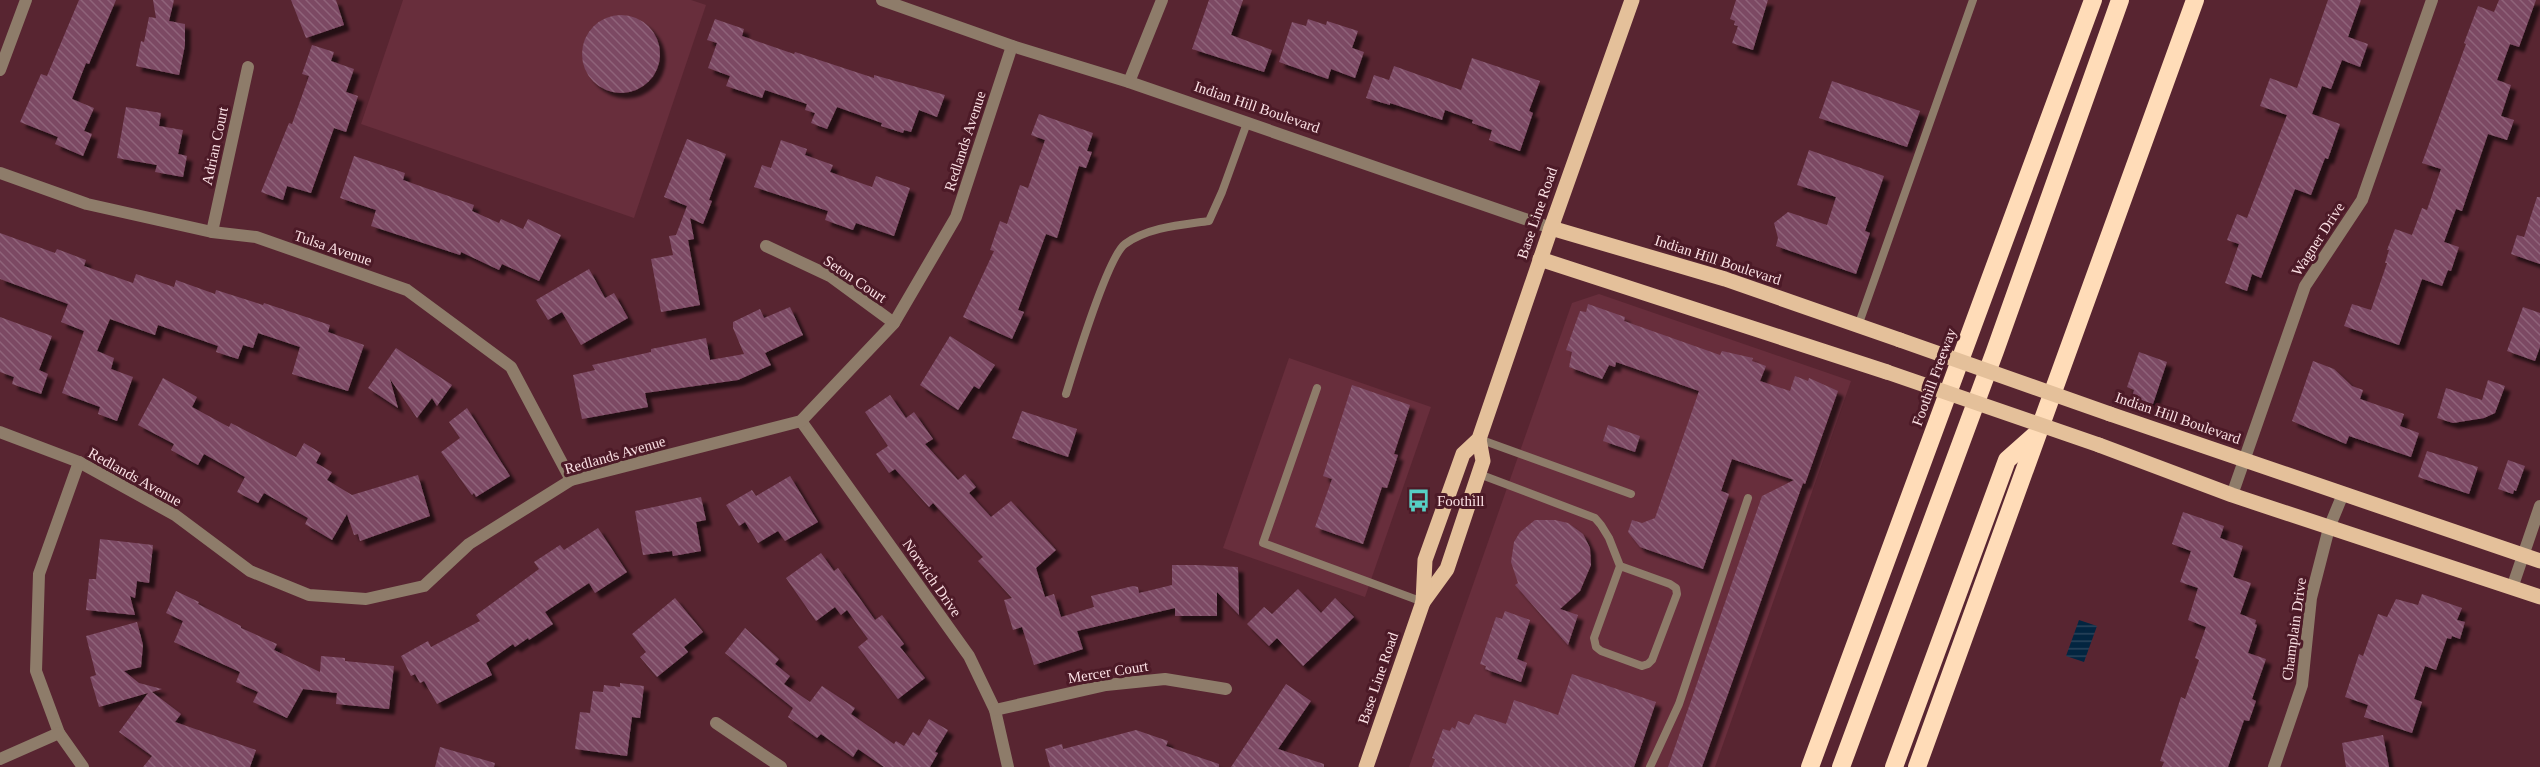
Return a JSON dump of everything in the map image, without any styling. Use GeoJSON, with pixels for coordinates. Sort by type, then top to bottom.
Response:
{"type":"FeatureCollection","features":[{"type":"Feature","properties":{"kind":"highway","name":"Foothill Freeway"},"geometry":{"type":"LineString","coordinates":[[1810,767],[2093,0]]}},
{"type":"Feature","properties":{"kind":"highway"},"geometry":{"type":"LineString","coordinates":[[1841,767],[1995,351],[2120,0]]}},
{"type":"Feature","properties":{"kind":"highway"},"geometry":{"type":"LineString","coordinates":[[1917,767],[2195,0]]}},
{"type":"Feature","properties":{"kind":"highway"},"geometry":{"type":"LineString","coordinates":[[1894,767],[2007,460],[2036,435]]}},
{"type":"Feature","properties":{"kind":"main road","name":"Base Line Road"},"geometry":{"type":"LineString","coordinates":[[1366,767],[1423,602],[1425,560],[1463,454],[1479,439],[1632,0]]}},
{"type":"Feature","properties":{"kind":"main road","name":"Indian Hill Boulevard"},"geometry":{"type":"LineString","coordinates":[[1551,228],[1725,279],[2540,561]]}},
{"type":"Feature","properties":{"kind":"main road"},"geometry":{"type":"LineString","coordinates":[[1540,259],[1887,372],[2099,445],[2232,495],[2540,597]]}},
{"type":"Feature","properties":{"kind":"main road","name":"Base Line Road"},"geometry":{"type":"LineString","coordinates":[[1423,602],[1447,569],[1483,461],[1479,439]]}},
{"type":"Feature","properties":{"kind":"street"},"geometry":{"type":"LineString","coordinates":[[0,70],[26,0]]}},
{"type":"Feature","properties":{"kind":"street","name":"Indian Hill Boulevard"},"geometry":{"type":"LineString","coordinates":[[882,0],[1011,46],[1129,82],[1551,228]]}},
{"type":"Feature","properties":{"kind":"street"},"geometry":{"type":"LineString","coordinates":[[1129,82],[1162,0]]}},
{"type":"Feature","properties":{"kind":"street","name":"Wagner Drive"},"geometry":{"type":"LineString","coordinates":[[2232,495],[2305,286],[2362,200],[2432,0]]}},
{"type":"Feature","properties":{"kind":"street","name":"Redlands Avenue"},"geometry":{"type":"LineString","coordinates":[[0,432],[79,462],[175,515],[250,571],[309,595],[366,599],[424,586],[469,544],[571,480],[801,421],[894,324],[956,217],[1011,46]]}},
{"type":"Feature","properties":{"kind":"street","name":"Adrian Court"},"geometry":{"type":"LineString","coordinates":[[212,232],[248,67]]}},
{"type":"Feature","properties":{"kind":"street","name":"Tulsa Avenue"},"geometry":{"type":"LineString","coordinates":[[0,173],[87,204],[212,232],[256,237],[407,290],[511,367],[571,480]]}},
{"type":"Feature","properties":{"kind":"street","name":"Seton Court"},"geometry":{"type":"LineString","coordinates":[[766,246],[830,276],[894,324]]}},
{"type":"Feature","properties":{"kind":"street","name":"Norwich Drive"},"geometry":{"type":"LineString","coordinates":[[801,421],[969,656],[995,710],[1008,767]]}},
{"type":"Feature","properties":{"kind":"street"},"geometry":{"type":"LineString","coordinates":[[79,462],[39,574],[36,671],[59,733],[83,767]]}},
{"type":"Feature","properties":{"kind":"street","name":"Champlain Drive"},"geometry":{"type":"LineString","coordinates":[[2274,767],[2302,685],[2311,598],[2329,528],[2343,494]]}},
{"type":"Feature","properties":{"kind":"street"},"geometry":{"type":"LineString","coordinates":[[2512,588],[2540,506]]}},
{"type":"Feature","properties":{"kind":"street","name":"Mercer Court"},"geometry":{"type":"LineString","coordinates":[[995,710],[1106,685],[1165,679],[1226,689]]}},
{"type":"Feature","properties":{"kind":"street"},"geometry":{"type":"LineString","coordinates":[[716,723],[782,767]]}},
{"type":"Feature","properties":{"kind":"street"},"geometry":{"type":"LineString","coordinates":[[0,759],[59,733]]}},
{"type":"Feature","properties":{"kind":"lane"},"geometry":{"type":"LineString","coordinates":[[1858,326],[1973,0]]}},
{"type":"Feature","properties":{"kind":"lane"},"geometry":{"type":"LineString","coordinates":[[1066,393],[1110,267],[1122,246],[1140,235],[1168,227],[1209,221],[1247,123]]}},
{"type":"Feature","properties":{"kind":"lane"},"geometry":{"type":"LineString","coordinates":[[1317,388],[1263,543],[1423,602]]}},
{"type":"Feature","properties":{"kind":"lane"},"geometry":{"type":"LineString","coordinates":[[1479,439],[1631,494]]}},
{"type":"Feature","properties":{"kind":"lane"},"geometry":{"type":"LineString","coordinates":[[1479,474],[1594,519],[1601,525],[1620,566],[1594,638],[1596,647],[1642,666],[1652,660],[1677,594],[1676,588],[1620,566]]}},
{"type":"Feature","properties":{"kind":"lane"},"geometry":{"type":"LineString","coordinates":[[1650,767],[1679,704],[1748,498]]}},
{"type":"Feature","properties":{"kind":"shaded area"},"geometry":{"type":"Polygon","coordinates":[[[403,0],[691,0],[706,5],[634,218],[361,124],[403,0]]]}},
{"type":"Feature","properties":{"kind":"shaded area"},"geometry":{"type":"Polygon","coordinates":[[[1599,294],[1851,381],[1715,767],[1409,767],[1572,303],[1599,294]]]}},
{"type":"Feature","properties":{"kind":"shaded area"},"geometry":{"type":"Polygon","coordinates":[[[1289,358],[1431,407],[1365,597],[1223,548],[1289,358]]]}},
{"type":"Feature","properties":{"kind":"water"},"geometry":{"type":"Polygon","coordinates":[[[2079,620],[2097,626],[2084,662],[2066,656],[2079,620]]]}},
{"type":"Feature","properties":{"kind":"building"},"geometry":{"type":"Polygon","coordinates":[[[79,0],[116,0],[89,64],[86,63],[72,99],[94,108],[84,131],[92,134],[83,156],[55,144],[58,137],[20,122],[41,74],[47,76],[79,0]]]}},
{"type":"Feature","properties":{"kind":"building"},"geometry":{"type":"Polygon","coordinates":[[[153,0],[174,0],[169,21],[185,24],[185,45],[179,75],[136,66],[149,17],[156,18],[153,0]]]}},
{"type":"Feature","properties":{"kind":"building"},"geometry":{"type":"Polygon","coordinates":[[[291,0],[336,0],[344,25],[306,38],[291,0]]]}},
{"type":"Feature","properties":{"kind":"building"},"geometry":{"type":"Polygon","coordinates":[[[1209,0],[1243,0],[1231,35],[1272,50],[1264,72],[1192,49],[1209,0]]]}},
{"type":"Feature","properties":{"kind":"building"},"geometry":{"type":"Polygon","coordinates":[[[1736,0],[1768,0],[1753,50],[1732,43],[1738,26],[1734,25],[1735,21],[1730,19],[1736,0]]]}},
{"type":"Feature","properties":{"kind":"building"},"geometry":{"type":"Polygon","coordinates":[[[2328,0],[2361,0],[2348,37],[2368,44],[2360,67],[2342,60],[2331,89],[2322,86],[2312,114],[2340,124],[2328,159],[2325,158],[2311,195],[2295,189],[2261,278],[2252,274],[2247,291],[2225,283],[2239,244],[2227,240],[2237,214],[2247,218],[2287,115],[2260,106],[2270,78],[2297,88],[2328,0]]]}},
{"type":"Feature","properties":{"kind":"building"},"geometry":{"type":"Polygon","coordinates":[[[2499,0],[2536,0],[2519,47],[2510,44],[2497,80],[2511,85],[2501,116],[2514,120],[2507,140],[2488,134],[2462,211],[2456,209],[2444,242],[2459,247],[2451,271],[2448,270],[2442,286],[2422,279],[2399,345],[2344,326],[2352,304],[2371,310],[2387,263],[2385,263],[2389,250],[2387,250],[2395,229],[2412,235],[2422,208],[2427,210],[2441,169],[2422,163],[2478,6],[2494,12],[2499,0]]]}},
{"type":"Feature","properties":{"kind":"building"},"geometry":{"type":"Polygon","coordinates":[[[613,15],[629,15],[643,21],[654,32],[660,46],[660,62],[654,76],[643,87],[629,93],[613,93],[599,87],[588,76],[582,62],[582,46],[588,32],[599,21],[613,15]]]}},
{"type":"Feature","properties":{"kind":"building"},"geometry":{"type":"Polygon","coordinates":[[[715,19],[744,29],[742,36],[794,54],[795,52],[874,78],[874,75],[945,95],[937,117],[919,110],[911,132],[904,130],[903,133],[837,107],[827,129],[811,123],[815,113],[805,110],[807,104],[765,90],[762,98],[726,86],[730,76],[708,68],[717,43],[707,40],[715,19]]]}},
{"type":"Feature","properties":{"kind":"building"},"geometry":{"type":"Polygon","coordinates":[[[1308,19],[1326,25],[1327,21],[1358,31],[1352,48],[1364,52],[1355,78],[1331,69],[1328,79],[1279,62],[1292,22],[1306,26],[1308,19]]]}},
{"type":"Feature","properties":{"kind":"building"},"geometry":{"type":"Polygon","coordinates":[[[312,45],[334,52],[331,61],[354,69],[346,92],[358,96],[346,132],[334,128],[311,193],[287,186],[283,200],[261,192],[289,123],[292,124],[309,76],[302,74],[312,45]]]}},
{"type":"Feature","properties":{"kind":"building"},"geometry":{"type":"Polygon","coordinates":[[[1472,58],[1540,81],[1529,111],[1533,113],[1520,151],[1489,140],[1492,130],[1445,110],[1442,120],[1390,103],[1390,105],[1366,98],[1374,75],[1389,80],[1394,66],[1461,90],[1472,58]]]}},
{"type":"Feature","properties":{"kind":"building"},"geometry":{"type":"Polygon","coordinates":[[[1832,81],[1920,111],[1907,147],[1819,118],[1832,81]]]}},
{"type":"Feature","properties":{"kind":"building"},"geometry":{"type":"Polygon","coordinates":[[[126,107],[161,113],[159,126],[183,130],[178,154],[187,156],[183,177],[155,172],[157,165],[117,158],[126,107]]]}},
{"type":"Feature","properties":{"kind":"building"},"geometry":{"type":"Polygon","coordinates":[[[1039,114],[1093,133],[1087,151],[1092,152],[1086,168],[1079,166],[1057,238],[1046,234],[1018,310],[1024,312],[1012,339],[963,317],[994,251],[990,250],[1000,221],[1007,224],[1020,185],[1028,188],[1045,140],[1031,135],[1039,114]]]}},
{"type":"Feature","properties":{"kind":"building"},"geometry":{"type":"Polygon","coordinates":[[[687,139],[726,154],[703,224],[690,218],[694,239],[688,240],[700,305],[661,312],[651,259],[673,255],[669,236],[676,235],[687,206],[664,197],[687,139]]]}},
{"type":"Feature","properties":{"kind":"building"},"geometry":{"type":"Polygon","coordinates":[[[781,140],[807,149],[805,155],[833,165],[830,172],[872,187],[876,176],[910,188],[894,236],[856,223],[853,230],[825,220],[828,211],[754,187],[762,165],[771,168],[781,140]]]}},
{"type":"Feature","properties":{"kind":"building"},"geometry":{"type":"Polygon","coordinates":[[[1809,150],[1884,176],[1865,231],[1870,233],[1856,274],[1776,246],[1778,238],[1774,223],[1788,212],[1827,225],[1836,197],[1797,185],[1809,150]]]}},
{"type":"Feature","properties":{"kind":"building"},"geometry":{"type":"Polygon","coordinates":[[[354,156],[405,173],[403,180],[474,205],[472,211],[499,223],[501,219],[523,229],[528,219],[561,235],[539,281],[502,264],[499,270],[461,252],[460,255],[371,226],[376,210],[340,198],[354,156]]]}},
{"type":"Feature","properties":{"kind":"building"},"geometry":{"type":"Polygon","coordinates":[[[2537,197],[2540,197],[2540,264],[2511,254],[2517,235],[2524,237],[2537,197]]]}},
{"type":"Feature","properties":{"kind":"building"},"geometry":{"type":"Polygon","coordinates":[[[0,233],[55,253],[57,249],[86,260],[84,266],[133,283],[136,274],[174,287],[176,280],[215,294],[216,290],[263,305],[264,303],[330,325],[328,332],[364,345],[348,391],[292,374],[300,347],[258,333],[253,348],[243,345],[238,359],[216,352],[218,346],[158,325],[155,335],[110,319],[97,351],[114,358],[111,369],[133,377],[117,421],[98,414],[100,407],[62,393],[84,331],[61,322],[68,304],[0,279],[0,233]]]}},
{"type":"Feature","properties":{"kind":"building"},"geometry":{"type":"Polygon","coordinates":[[[589,269],[605,298],[614,293],[628,318],[581,345],[562,312],[548,320],[536,300],[589,269]]]}},
{"type":"Feature","properties":{"kind":"building"},"geometry":{"type":"Polygon","coordinates":[[[1588,304],[1625,317],[1624,321],[1720,355],[1722,351],[1753,358],[1752,361],[1766,366],[1760,381],[1790,391],[1795,376],[1808,381],[1809,378],[1838,391],[1702,767],[1668,767],[1762,496],[1794,480],[1732,459],[1721,491],[1729,494],[1703,569],[1640,547],[1628,532],[1632,520],[1642,523],[1655,518],[1699,391],[1616,362],[1615,367],[1609,365],[1602,379],[1569,367],[1572,352],[1566,350],[1580,311],[1586,312],[1588,304]]]}},
{"type":"Feature","properties":{"kind":"building"},"geometry":{"type":"Polygon","coordinates":[[[790,307],[803,335],[765,353],[771,365],[738,380],[645,393],[648,407],[582,419],[573,375],[595,370],[592,365],[651,352],[651,349],[706,338],[710,360],[744,354],[733,328],[733,322],[760,309],[764,318],[790,307]]]}},
{"type":"Feature","properties":{"kind":"building"},"geometry":{"type":"Polygon","coordinates":[[[2523,307],[2540,313],[2540,347],[2535,361],[2507,351],[2523,307]]]}},
{"type":"Feature","properties":{"kind":"building"},"geometry":{"type":"Polygon","coordinates":[[[0,317],[52,336],[39,370],[48,374],[41,394],[12,384],[14,377],[0,372],[0,317]]]}},
{"type":"Feature","properties":{"kind":"building"},"geometry":{"type":"Polygon","coordinates":[[[950,336],[995,365],[979,389],[974,386],[958,410],[920,385],[950,336]]]}},
{"type":"Feature","properties":{"kind":"building"},"geometry":{"type":"Polygon","coordinates":[[[396,348],[452,385],[437,406],[432,398],[417,418],[390,379],[398,408],[368,388],[396,348]]]}},
{"type":"Feature","properties":{"kind":"building"},"geometry":{"type":"Polygon","coordinates":[[[2139,352],[2167,362],[2153,404],[2132,397],[2134,390],[2127,387],[2139,352]]]}},
{"type":"Feature","properties":{"kind":"building"},"geometry":{"type":"Polygon","coordinates":[[[2313,361],[2334,369],[2352,386],[2363,390],[2360,399],[2404,414],[2400,426],[2419,433],[2411,457],[2349,436],[2346,444],[2292,421],[2313,361]]]}},
{"type":"Feature","properties":{"kind":"building"},"geometry":{"type":"Polygon","coordinates":[[[163,378],[197,397],[192,407],[229,427],[231,423],[296,457],[304,443],[321,453],[316,463],[332,472],[327,480],[352,495],[418,475],[430,516],[360,541],[358,534],[354,535],[347,514],[332,540],[305,524],[308,518],[264,493],[258,503],[237,492],[245,477],[204,454],[198,465],[171,450],[174,444],[138,425],[163,378]]]}},
{"type":"Feature","properties":{"kind":"building"},"geometry":{"type":"Polygon","coordinates":[[[2488,380],[2505,386],[2495,413],[2484,418],[2453,423],[2437,418],[2446,388],[2482,400],[2488,380]]]}},
{"type":"Feature","properties":{"kind":"building"},"geometry":{"type":"Polygon","coordinates":[[[1352,385],[1410,405],[1394,454],[1398,455],[1387,488],[1382,487],[1363,544],[1315,527],[1332,479],[1323,476],[1352,385]]]}},
{"type":"Feature","properties":{"kind":"building"},"geometry":{"type":"Polygon","coordinates":[[[890,395],[906,418],[914,412],[933,439],[925,444],[958,480],[965,474],[976,487],[969,493],[991,517],[1011,501],[1056,550],[1036,568],[1045,597],[1054,594],[1061,617],[1094,607],[1091,596],[1133,586],[1138,587],[1139,593],[1172,585],[1172,565],[1238,567],[1239,615],[1217,592],[1217,616],[1175,616],[1175,608],[1077,631],[1083,649],[1034,665],[1022,627],[1013,630],[1004,600],[1012,598],[978,561],[983,557],[933,503],[929,507],[895,469],[889,473],[876,454],[888,446],[865,412],[890,395]]]}},
{"type":"Feature","properties":{"kind":"building"},"geometry":{"type":"Polygon","coordinates":[[[467,408],[510,476],[476,497],[474,493],[472,495],[441,452],[460,438],[449,422],[467,408]]]}},
{"type":"Feature","properties":{"kind":"building"},"geometry":{"type":"Polygon","coordinates":[[[1022,411],[1077,429],[1068,457],[1012,438],[1022,411]]]}},
{"type":"Feature","properties":{"kind":"building"},"geometry":{"type":"Polygon","coordinates":[[[1608,425],[1640,436],[1635,452],[1603,441],[1608,425]]]}},
{"type":"Feature","properties":{"kind":"building"},"geometry":{"type":"Polygon","coordinates":[[[2427,451],[2478,467],[2469,494],[2418,477],[2427,451]]]}},
{"type":"Feature","properties":{"kind":"building"},"geometry":{"type":"Polygon","coordinates":[[[2508,460],[2525,466],[2513,494],[2498,489],[2508,460]]]}},
{"type":"Feature","properties":{"kind":"building"},"geometry":{"type":"Polygon","coordinates":[[[790,476],[818,522],[785,541],[778,531],[758,543],[745,522],[739,526],[726,505],[752,490],[756,496],[790,476]]]}},
{"type":"Feature","properties":{"kind":"building"},"geometry":{"type":"Polygon","coordinates":[[[701,497],[706,520],[696,522],[701,551],[673,556],[672,551],[643,555],[635,511],[701,497]]]}},
{"type":"Feature","properties":{"kind":"building"},"geometry":{"type":"Polygon","coordinates":[[[2183,512],[2224,526],[2220,538],[2243,546],[2233,577],[2251,583],[2240,614],[2256,620],[2257,625],[2248,653],[2266,659],[2252,699],[2256,701],[2249,721],[2244,720],[2228,767],[2162,767],[2164,762],[2160,761],[2181,697],[2185,699],[2199,660],[2195,658],[2206,627],[2188,620],[2198,588],[2180,582],[2191,551],[2172,544],[2183,512]]]}},
{"type":"Feature","properties":{"kind":"building"},"geometry":{"type":"Polygon","coordinates":[[[1535,520],[1555,520],[1568,523],[1583,534],[1590,548],[1591,565],[1580,591],[1560,609],[1578,615],[1568,645],[1515,585],[1518,583],[1511,562],[1514,542],[1520,532],[1535,520]]]}},
{"type":"Feature","properties":{"kind":"building"},"geometry":{"type":"Polygon","coordinates":[[[598,528],[627,572],[595,593],[589,583],[545,612],[553,624],[515,647],[513,644],[486,663],[492,675],[437,704],[424,681],[420,683],[415,674],[411,676],[401,656],[428,641],[431,647],[480,621],[476,615],[539,569],[534,562],[560,545],[564,550],[598,528]]]}},
{"type":"Feature","properties":{"kind":"building"},"geometry":{"type":"Polygon","coordinates":[[[100,539],[153,545],[149,583],[137,581],[135,598],[130,596],[135,615],[86,610],[89,579],[96,579],[100,539]]]}},
{"type":"Feature","properties":{"kind":"building"},"geometry":{"type":"Polygon","coordinates":[[[821,553],[834,571],[838,568],[875,620],[882,615],[904,644],[900,647],[925,678],[898,699],[858,647],[868,639],[847,610],[841,615],[835,607],[816,621],[786,578],[821,553]]]}},
{"type":"Feature","properties":{"kind":"building"},"geometry":{"type":"Polygon","coordinates":[[[1298,589],[1321,613],[1335,598],[1354,617],[1303,666],[1277,638],[1269,646],[1247,624],[1264,607],[1272,614],[1298,589]]]}},
{"type":"Feature","properties":{"kind":"building"},"geometry":{"type":"Polygon","coordinates":[[[176,591],[199,602],[198,604],[241,628],[277,644],[274,650],[320,672],[321,656],[394,666],[389,709],[336,704],[337,693],[303,689],[287,718],[253,702],[258,692],[236,682],[240,672],[174,642],[183,621],[166,613],[176,591]]]}},
{"type":"Feature","properties":{"kind":"building"},"geometry":{"type":"Polygon","coordinates":[[[2422,594],[2462,608],[2457,620],[2465,622],[2460,639],[2452,636],[2451,639],[2447,638],[2436,670],[2425,666],[2414,699],[2422,702],[2412,733],[2364,717],[2368,705],[2345,697],[2359,654],[2363,656],[2378,614],[2387,617],[2396,599],[2418,605],[2422,594]]]}},
{"type":"Feature","properties":{"kind":"building"},"geometry":{"type":"Polygon","coordinates":[[[675,598],[703,632],[684,647],[688,652],[657,677],[640,657],[646,652],[632,634],[675,598]]]}},
{"type":"Feature","properties":{"kind":"building"},"geometry":{"type":"Polygon","coordinates":[[[1505,611],[1530,620],[1517,659],[1527,663],[1521,682],[1485,669],[1486,666],[1480,664],[1496,617],[1502,619],[1505,611]]]}},
{"type":"Feature","properties":{"kind":"building"},"geometry":{"type":"Polygon","coordinates":[[[137,622],[143,645],[141,667],[124,671],[139,683],[162,689],[152,692],[181,714],[175,722],[256,750],[250,767],[143,767],[152,756],[119,732],[148,693],[99,707],[90,677],[96,675],[86,636],[137,622]]]}},
{"type":"Feature","properties":{"kind":"building"},"geometry":{"type":"Polygon","coordinates":[[[745,628],[779,659],[775,664],[790,676],[784,684],[810,702],[822,686],[855,708],[851,714],[894,744],[896,741],[904,746],[913,732],[919,736],[929,719],[948,730],[935,752],[938,753],[930,767],[884,767],[858,749],[853,757],[821,734],[817,738],[788,717],[793,708],[725,653],[745,628]]]}},
{"type":"Feature","properties":{"kind":"building"},"geometry":{"type":"Polygon","coordinates":[[[1572,674],[1656,702],[1634,767],[1432,767],[1435,759],[1432,758],[1443,729],[1450,731],[1452,727],[1455,729],[1458,721],[1469,725],[1475,714],[1506,724],[1514,700],[1558,715],[1572,674]]]}},
{"type":"Feature","properties":{"kind":"building"},"geometry":{"type":"Polygon","coordinates":[[[620,683],[644,686],[640,718],[632,717],[627,756],[575,749],[580,712],[590,713],[593,691],[603,692],[604,685],[620,687],[620,683]]]}},
{"type":"Feature","properties":{"kind":"building"},"geometry":{"type":"Polygon","coordinates":[[[1286,684],[1311,701],[1278,749],[1324,764],[1324,767],[1231,767],[1286,684]]]}},
{"type":"Feature","properties":{"kind":"building"},"geometry":{"type":"Polygon","coordinates":[[[1136,730],[1168,741],[1166,746],[1219,764],[1219,767],[1050,767],[1045,749],[1062,744],[1063,749],[1136,730]]]}},
{"type":"Feature","properties":{"kind":"building"},"geometry":{"type":"Polygon","coordinates":[[[2383,735],[2389,767],[2346,767],[2342,743],[2383,735]]]}},
{"type":"Feature","properties":{"kind":"building"},"geometry":{"type":"Polygon","coordinates":[[[440,747],[495,763],[494,767],[435,767],[440,747]]]}},
{"type":"Feature","properties":{"kind":"place","name":"Foothill"},"geometry":{"type":"Point","coordinates":[1419,501]}}]}
